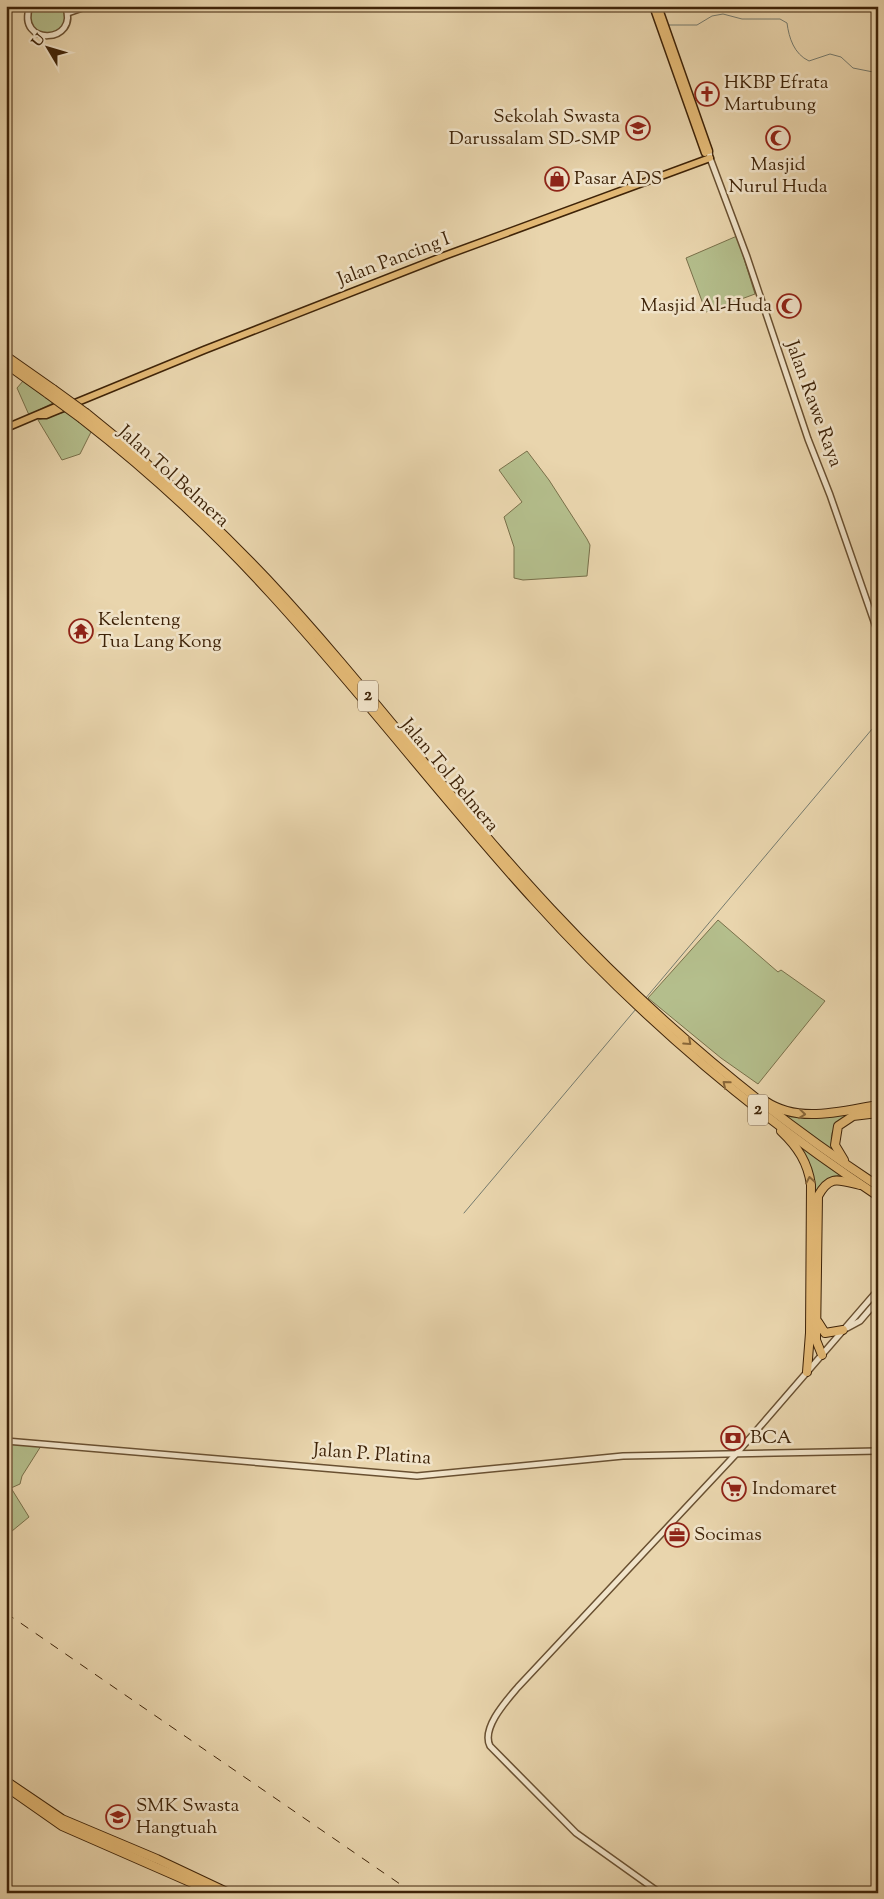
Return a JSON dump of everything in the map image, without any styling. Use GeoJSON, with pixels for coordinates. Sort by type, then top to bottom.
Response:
{"type":"FeatureCollection","features":[{"type":"Feature","properties":{"kind":"highway","name":"Jalan Tol Belmera"},"geometry":{"type":"LineString","coordinates":[[6,356],[84,416],[178,500],[263,584],[532,898],[694,1058],[760,1111],[865,1182],[878,1186]]}},
{"type":"Feature","properties":{"kind":"highway","name":"Jalan Tol Belmera"},"geometry":{"type":"LineString","coordinates":[[6,364],[50,391]]}},
{"type":"Feature","properties":{"kind":"highway","name":"Jalan Tol Belmera"},"geometry":{"type":"LineString","coordinates":[[649,1012],[767,1108],[865,1182],[878,1196]]}},
{"type":"Feature","properties":{"kind":"highway"},"geometry":{"type":"LineString","coordinates":[[742,1087],[769,1104],[796,1113],[830,1114],[878,1105]]}},
{"type":"Feature","properties":{"kind":"highway"},"geometry":{"type":"LineString","coordinates":[[760,1111],[797,1148],[810,1174],[812,1196],[811,1269],[807,1372]]}},
{"type":"Feature","properties":{"kind":"highway"},"geometry":{"type":"LineString","coordinates":[[865,1182],[840,1156],[834,1139],[838,1126],[844,1121],[853,1116],[878,1113]]}},
{"type":"Feature","properties":{"kind":"highway"},"geometry":{"type":"LineString","coordinates":[[822,1355],[816,1340],[818,1196],[827,1182],[840,1180],[865,1182]]}},
{"type":"Feature","properties":{"kind":"highway"},"geometry":{"type":"LineString","coordinates":[[817,1318],[821,1330],[825,1333],[843,1330]]}},
{"type":"Feature","properties":{"kind":"highway"},"geometry":{"type":"LineString","coordinates":[[6,1780],[44,1808],[72,1824],[157,1859],[229,1893]]}},
{"type":"Feature","properties":{"kind":"highway"},"geometry":{"type":"LineString","coordinates":[[6,1787],[62,1826],[215,1893]]}},
{"type":"Feature","properties":{"kind":"main road"},"geometry":{"type":"LineString","coordinates":[[653,6],[708,154]]}},
{"type":"Feature","properties":{"kind":"main road"},"geometry":{"type":"LineString","coordinates":[[658,6],[708,154]]}},
{"type":"Feature","properties":{"kind":"main road","name":"Jalan Pancing I"},"geometry":{"type":"LineString","coordinates":[[6,428],[81,396],[90,396],[708,154]]}},
{"type":"Feature","properties":{"kind":"street"},"geometry":{"type":"LineString","coordinates":[[30,6],[28,22],[32,29],[46,36],[60,32],[65,27],[68,13],[65,6]]}},
{"type":"Feature","properties":{"kind":"street"},"geometry":{"type":"LineString","coordinates":[[68,13],[88,6]]}},
{"type":"Feature","properties":{"kind":"street","name":"Jalan Rawe Raya"},"geometry":{"type":"LineString","coordinates":[[708,154],[747,257],[808,439],[830,495],[878,633]]}},
{"type":"Feature","properties":{"kind":"street"},"geometry":{"type":"LineString","coordinates":[[660,1893],[576,1833],[490,1746],[488,1734],[499,1712],[518,1687],[736,1455],[878,1290]]}},
{"type":"Feature","properties":{"kind":"street"},"geometry":{"type":"LineString","coordinates":[[843,1330],[860,1321],[878,1300]]}},
{"type":"Feature","properties":{"kind":"street","name":"Jalan P. Platina"},"geometry":{"type":"LineString","coordinates":[[6,1441],[416,1476],[622,1456],[878,1451]]}},
{"type":"Feature","properties":{"kind":"green space"},"geometry":{"type":"Polygon","coordinates":[[[30,6],[65,6],[68,13],[60,32],[38,34],[28,22],[30,6]]]}},
{"type":"Feature","properties":{"kind":"green space"},"geometry":{"type":"Polygon","coordinates":[[[737,236],[755,294],[706,312],[686,258],[737,236]]]}},
{"type":"Feature","properties":{"kind":"green space"},"geometry":{"type":"Polygon","coordinates":[[[23,381],[53,403],[29,415],[17,388],[23,381]]]}},
{"type":"Feature","properties":{"kind":"green space"},"geometry":{"type":"Polygon","coordinates":[[[65,412],[93,428],[80,454],[62,460],[38,420],[65,412]]]}},
{"type":"Feature","properties":{"kind":"green space"},"geometry":{"type":"Polygon","coordinates":[[[527,451],[549,480],[590,545],[587,576],[523,580],[514,578],[514,547],[504,517],[522,502],[499,470],[527,451]]]}},
{"type":"Feature","properties":{"kind":"green space"},"geometry":{"type":"Polygon","coordinates":[[[718,920],[778,972],[781,970],[825,1001],[758,1084],[721,1058],[648,998],[718,920]]]}},
{"type":"Feature","properties":{"kind":"green space"},"geometry":{"type":"Polygon","coordinates":[[[777,1111],[815,1116],[853,1114],[841,1122],[832,1134],[832,1146],[835,1154],[777,1111]]]}},
{"type":"Feature","properties":{"kind":"green space"},"geometry":{"type":"Polygon","coordinates":[[[797,1144],[841,1174],[842,1177],[824,1182],[814,1197],[797,1144]]]}},
{"type":"Feature","properties":{"kind":"green space"},"geometry":{"type":"Polygon","coordinates":[[[6,1444],[41,1446],[22,1476],[20,1484],[11,1488],[29,1517],[6,1536],[6,1444]]]}},
{"type":"Feature","properties":{"kind":"waterway"},"geometry":{"type":"LineString","coordinates":[[664,14],[668,25],[697,25],[712,16],[723,14],[742,19],[780,19],[787,23],[789,34],[796,50],[809,61],[830,54],[841,57],[853,68],[878,73]]}},
{"type":"Feature","properties":{"kind":"waterway"},"geometry":{"type":"LineString","coordinates":[[645,999],[878,722]]}},
{"type":"Feature","properties":{"kind":"waterway"},"geometry":{"type":"LineString","coordinates":[[464,1213],[636,1009]]}},
{"type":"Feature","properties":{"kind":"railway"},"geometry":{"type":"LineString","coordinates":[[6,1613],[413,1893]]}},
{"type":"Feature","properties":{"kind":"place","name":"HKBP Efrata Martubung"},"geometry":{"type":"Point","coordinates":[707,94]}},
{"type":"Feature","properties":{"kind":"place","name":"Sekolah Swasta Darussalam SD-SMP"},"geometry":{"type":"Point","coordinates":[638,128]}},
{"type":"Feature","properties":{"kind":"place","name":"Masjid Nurul Huda"},"geometry":{"type":"Point","coordinates":[778,138]}},
{"type":"Feature","properties":{"kind":"place","name":"Pasar ADS"},"geometry":{"type":"Point","coordinates":[557,179]}},
{"type":"Feature","properties":{"kind":"place","name":"Masjid Al-Huda"},"geometry":{"type":"Point","coordinates":[789,306]}},
{"type":"Feature","properties":{"kind":"place","name":"Kelenteng Tua Lang Kong"},"geometry":{"type":"Point","coordinates":[81,631]}},
{"type":"Feature","properties":{"kind":"place","name":"BCA"},"geometry":{"type":"Point","coordinates":[733,1438]}},
{"type":"Feature","properties":{"kind":"place","name":"Indomaret"},"geometry":{"type":"Point","coordinates":[734,1489]}},
{"type":"Feature","properties":{"kind":"place","name":"Socimas"},"geometry":{"type":"Point","coordinates":[677,1535]}},
{"type":"Feature","properties":{"kind":"place","name":"SMK Swasta Hangtuah"},"geometry":{"type":"Point","coordinates":[118,1817]}}]}
